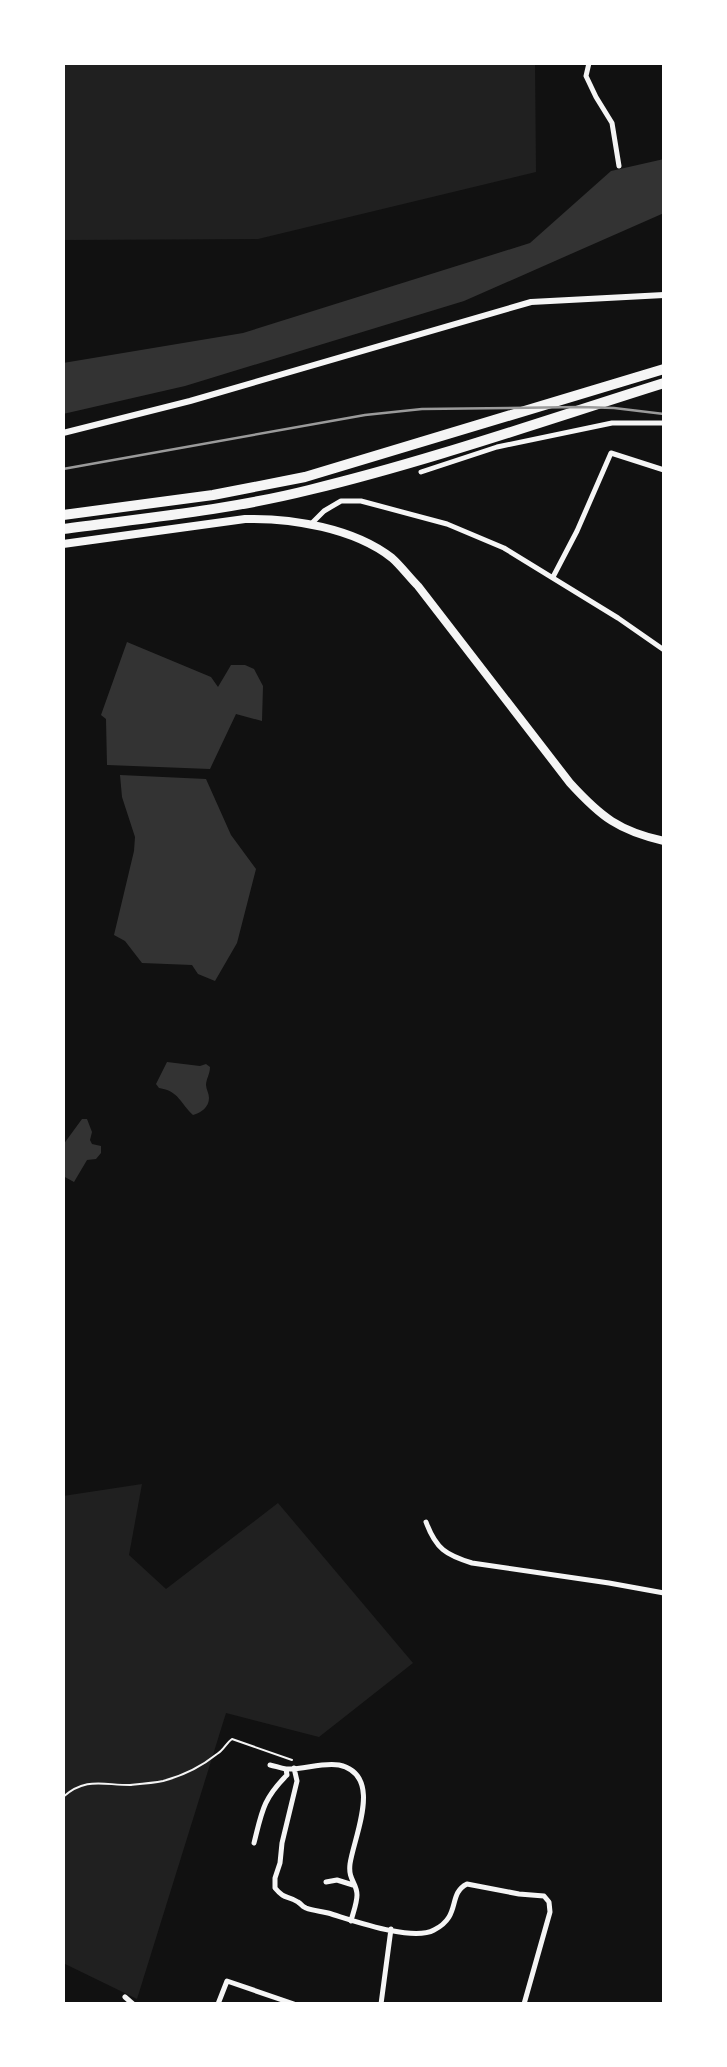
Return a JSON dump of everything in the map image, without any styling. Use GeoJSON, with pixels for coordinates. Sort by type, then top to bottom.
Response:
{"type":"FeatureCollection","features":[{"type":"Feature","properties":{"kind":"highway"},"geometry":{"type":"LineString","coordinates":[[63,515],[213,495],[305,477],[664,369]]}},
{"type":"Feature","properties":{"kind":"highway"},"geometry":{"type":"LineString","coordinates":[[63,529],[214,508],[308,491],[422,459],[664,383]]}},
{"type":"Feature","properties":{"kind":"main road"},"geometry":{"type":"LineString","coordinates":[[63,544],[245,519],[271,518],[310,524],[359,540],[393,559],[418,586],[570,783],[590,805],[619,827],[664,841]]}},
{"type":"Feature","properties":{"kind":"street"},"geometry":{"type":"LineString","coordinates":[[589,63],[586,75],[612,123],[619,166]]}},
{"type":"Feature","properties":{"kind":"street"},"geometry":{"type":"LineString","coordinates":[[63,433],[203,397],[531,302],[664,295]]}},
{"type":"Feature","properties":{"kind":"street"},"geometry":{"type":"LineString","coordinates":[[421,472],[497,447],[611,422],[664,423]]}},
{"type":"Feature","properties":{"kind":"street"},"geometry":{"type":"LineString","coordinates":[[553,577],[577,531],[611,453],[664,470]]}},
{"type":"Feature","properties":{"kind":"street"},"geometry":{"type":"LineString","coordinates":[[310,524],[341,501],[360,501],[447,524],[504,548],[618,618],[664,650]]}},
{"type":"Feature","properties":{"kind":"street"},"geometry":{"type":"LineString","coordinates":[[426,1522],[433,1541],[451,1557],[461,1560],[664,1593]]}},
{"type":"Feature","properties":{"kind":"street"},"geometry":{"type":"LineString","coordinates":[[270,1765],[286,1769],[339,1765],[355,1772],[359,1778],[364,1804],[349,1866],[350,1879],[357,1895],[351,1921]]}},
{"type":"Feature","properties":{"kind":"street"},"geometry":{"type":"LineString","coordinates":[[295,1768],[297,1781],[282,1843],[275,1888],[286,1898],[296,1900],[305,1908],[351,1921],[417,1934],[435,1930],[453,1913],[456,1894],[467,1884],[544,1896],[549,1902],[550,1912],[524,2004]]}},
{"type":"Feature","properties":{"kind":"street"},"geometry":{"type":"LineString","coordinates":[[254,1843],[263,1804],[287,1774],[286,1769]]}},
{"type":"Feature","properties":{"kind":"street"},"geometry":{"type":"LineString","coordinates":[[326,1882],[337,1880],[355,1886]]}},
{"type":"Feature","properties":{"kind":"street"},"geometry":{"type":"LineString","coordinates":[[381,2004],[391,1930]]}},
{"type":"Feature","properties":{"kind":"street"},"geometry":{"type":"LineString","coordinates":[[218,2004],[227,1981],[295,2004]]}},
{"type":"Feature","properties":{"kind":"street"},"geometry":{"type":"LineString","coordinates":[[125,1997],[133,2004]]}},
{"type":"Feature","properties":{"kind":"path"},"geometry":{"type":"LineString","coordinates":[[270,63],[275,63]]}},
{"type":"Feature","properties":{"kind":"path"},"geometry":{"type":"LineString","coordinates":[[63,1797],[74,1788],[85,1784],[163,1781],[200,1766],[221,1752],[232,1739],[292,1758],[295,1768]]}},
{"type":"Feature","properties":{"kind":"shaded area"},"geometry":{"type":"Polygon","coordinates":[[[63,63],[535,63],[536,172],[258,239],[63,240],[63,63]]]}},
{"type":"Feature","properties":{"kind":"shaded area"},"geometry":{"type":"Polygon","coordinates":[[[664,159],[664,213],[464,301],[185,386],[63,414],[63,363],[243,333],[530,243],[611,171],[664,159]]]}},
{"type":"Feature","properties":{"kind":"shaded area"},"geometry":{"type":"Polygon","coordinates":[[[127,642],[211,677],[218,687],[231,665],[245,665],[254,669],[263,686],[262,721],[236,714],[210,769],[107,765],[106,719],[101,715],[127,642]]]}},
{"type":"Feature","properties":{"kind":"shaded area"},"geometry":{"type":"Polygon","coordinates":[[[120,775],[206,779],[231,835],[256,869],[237,943],[215,981],[198,974],[192,965],[142,963],[125,941],[114,935],[135,837],[122,797],[120,775]]]}},
{"type":"Feature","properties":{"kind":"shaded area"},"geometry":{"type":"Polygon","coordinates":[[[167,1062],[200,1066],[206,1064],[210,1067],[206,1085],[209,1101],[202,1111],[193,1115],[175,1095],[156,1084],[167,1062]]]}},
{"type":"Feature","properties":{"kind":"shaded area"},"geometry":{"type":"Polygon","coordinates":[[[82,1119],[87,1119],[92,1132],[90,1140],[92,1144],[101,1146],[101,1153],[96,1159],[87,1160],[74,1182],[63,1176],[63,1145],[82,1119]]]}},
{"type":"Feature","properties":{"kind":"shaded area"},"geometry":{"type":"Polygon","coordinates":[[[142,1484],[129,1555],[166,1589],[278,1503],[413,1663],[319,1737],[226,1713],[137,1999],[63,1963],[63,1496],[142,1484]]]}},
{"type":"Feature","properties":{"kind":"railway"},"geometry":{"type":"LineString","coordinates":[[63,469],[365,415],[422,409],[580,407],[664,414]]}}]}
